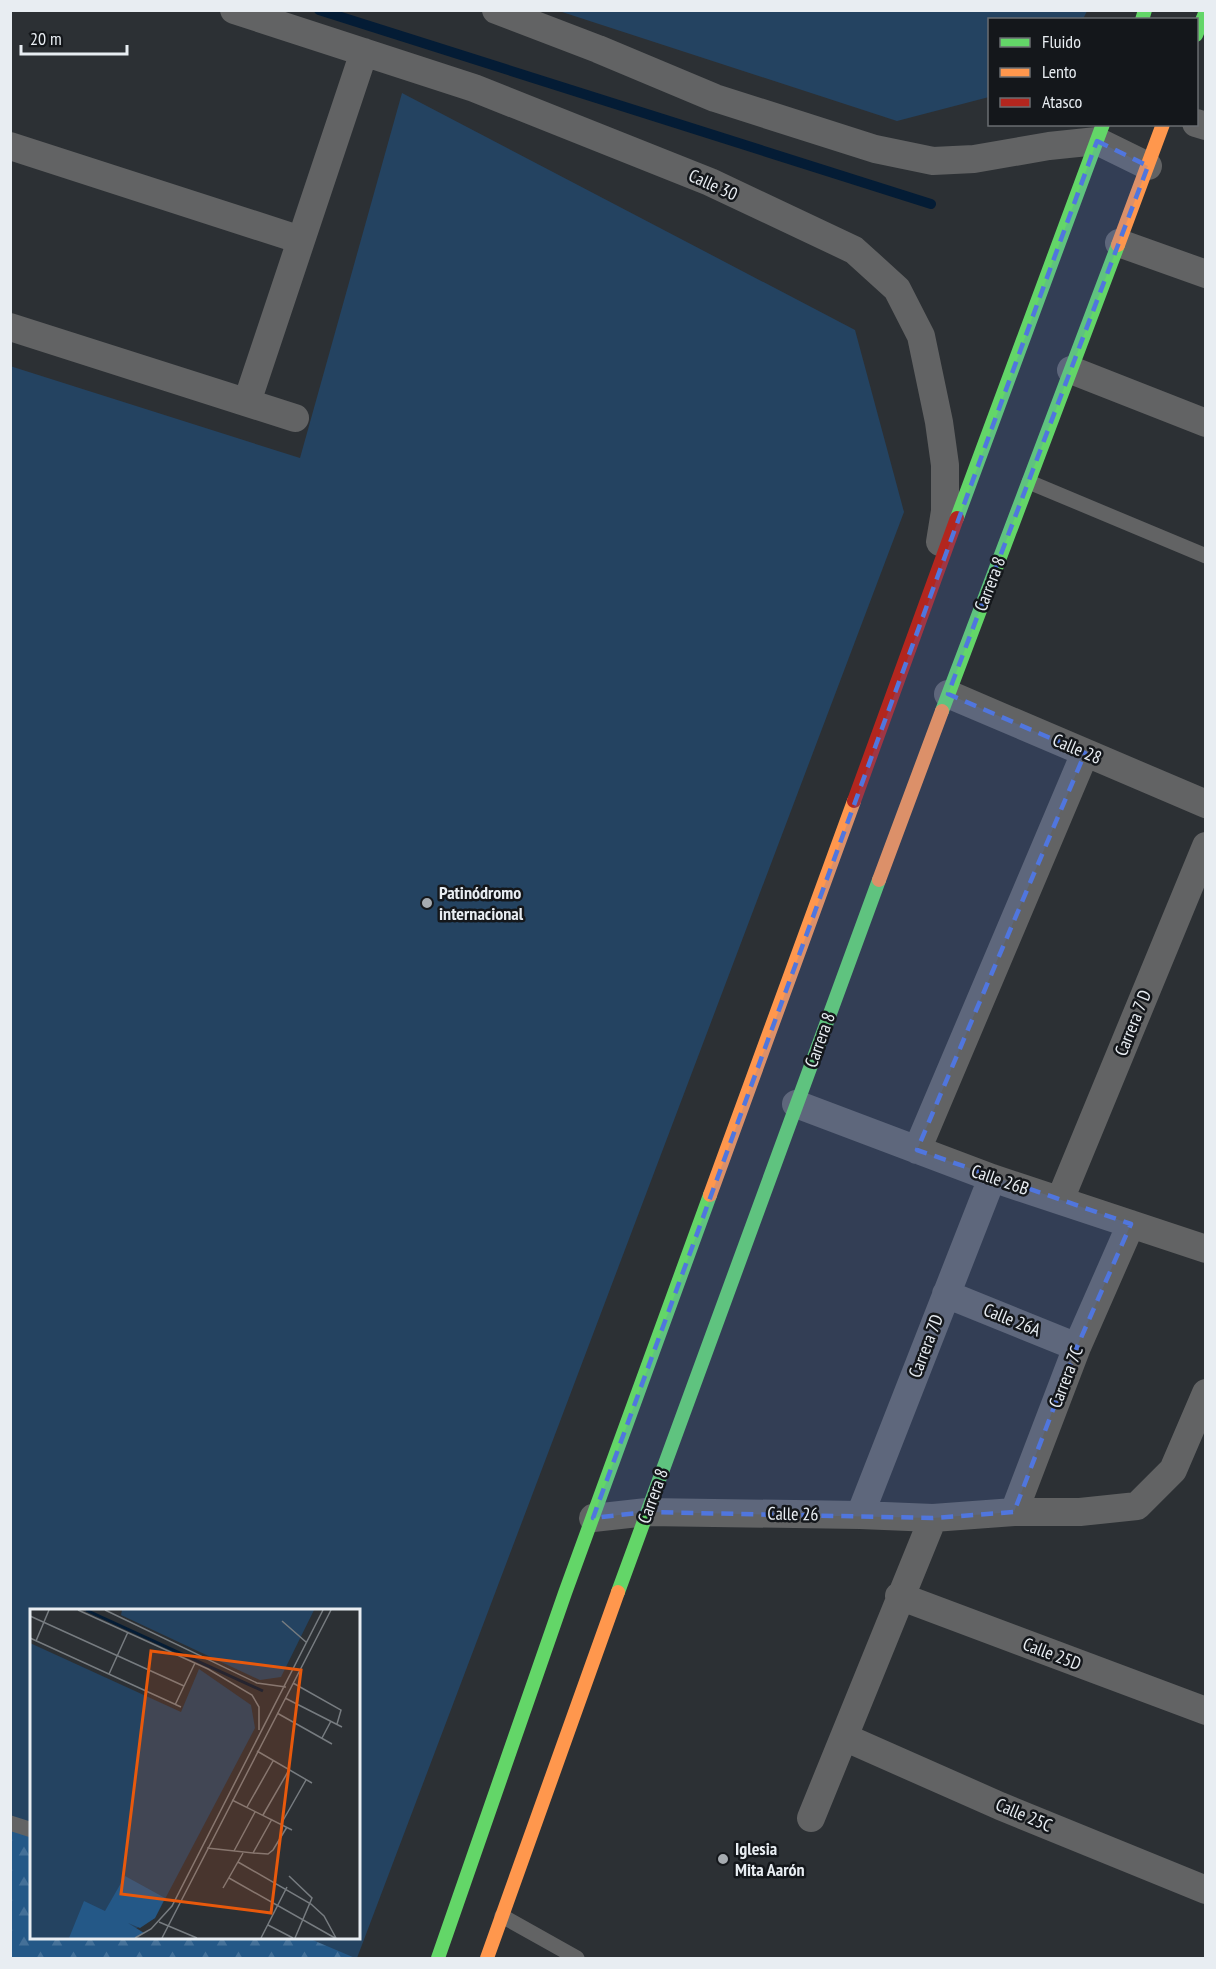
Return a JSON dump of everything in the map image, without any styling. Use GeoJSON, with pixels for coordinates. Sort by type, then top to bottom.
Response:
{"type":"FeatureCollection","features":[{"type":"Feature","properties":{"kind":"main road"},"geometry":{"type":"LineString","coordinates":[[1198,32],[1206,11]]}},
{"type":"Feature","properties":{"kind":"main road","name":"Carrera 8"},"geometry":{"type":"LineString","coordinates":[[487,1959],[547,1786],[796,1104],[1162,126]]}},
{"type":"Feature","properties":{"kind":"main road"},"geometry":{"type":"LineString","coordinates":[[438,1959],[593,1518],[935,578],[1100,133]]}},
{"type":"Feature","properties":{"kind":"street","name":"Calle 30"},"geometry":{"type":"LineString","coordinates":[[234,10],[474,88],[710,182],[854,250],[897,289],[921,336],[939,422],[945,465],[945,511],[935,578]]}},
{"type":"Feature","properties":{"kind":"street"},"geometry":{"type":"LineString","coordinates":[[496,10],[598,49],[715,98],[875,149],[933,161],[964,160],[1100,133],[1148,166]]}},
{"type":"Feature","properties":{"kind":"street"},"geometry":{"type":"LineString","coordinates":[[247,402],[364,52]]}},
{"type":"Feature","properties":{"kind":"street"},"geometry":{"type":"LineString","coordinates":[[10,146],[301,240]]}},
{"type":"Feature","properties":{"kind":"street"},"geometry":{"type":"LineString","coordinates":[[1119,243],[1206,274]]}},
{"type":"Feature","properties":{"kind":"street"},"geometry":{"type":"LineString","coordinates":[[10,327],[295,418]]}},
{"type":"Feature","properties":{"kind":"street"},"geometry":{"type":"LineString","coordinates":[[1071,370],[1206,423]]}},
{"type":"Feature","properties":{"kind":"street","name":"Calle 28"},"geometry":{"type":"LineString","coordinates":[[948,694],[1206,804]]}},
{"type":"Feature","properties":{"kind":"street"},"geometry":{"type":"LineString","coordinates":[[917,1150],[1085,753]]}},
{"type":"Feature","properties":{"kind":"street","name":"Carrera 7 D"},"geometry":{"type":"LineString","coordinates":[[1060,1200],[1206,846]]}},
{"type":"Feature","properties":{"kind":"street","name":"Calle 26B"},"geometry":{"type":"LineString","coordinates":[[796,1104],[992,1178],[1205,1249]]}},
{"type":"Feature","properties":{"kind":"street","name":"Carrera 7D"},"geometry":{"type":"LineString","coordinates":[[860,1515],[992,1178]]}},
{"type":"Feature","properties":{"kind":"street","name":"Carrera 7C"},"geometry":{"type":"LineString","coordinates":[[1004,1514],[1131,1224]]}},
{"type":"Feature","properties":{"kind":"street","name":"Calle 26A"},"geometry":{"type":"LineString","coordinates":[[946,1294],[1077,1347]]}},
{"type":"Feature","properties":{"kind":"street","name":"Calle 26"},"geometry":{"type":"LineString","coordinates":[[593,1518],[647,1512],[933,1518],[1080,1512],[1137,1506],[1173,1470],[1206,1393]]}},
{"type":"Feature","properties":{"kind":"street"},"geometry":{"type":"LineString","coordinates":[[811,1818],[899,1596],[933,1518]]}},
{"type":"Feature","properties":{"kind":"street","name":"Calle 25D"},"geometry":{"type":"LineString","coordinates":[[899,1596],[1206,1711]]}},
{"type":"Feature","properties":{"kind":"street","name":"Calle 25C"},"geometry":{"type":"LineString","coordinates":[[844,1737],[1000,1806],[1206,1890]]}},
{"type":"Feature","properties":{"kind":"lane"},"geometry":{"type":"LineString","coordinates":[[1029,482],[1206,556]]}},
{"type":"Feature","properties":{"kind":"lane"},"geometry":{"type":"LineString","coordinates":[[10,1823],[30,1829]]}},
{"type":"Feature","properties":{"kind":"lane"},"geometry":{"type":"LineString","coordinates":[[502,1916],[577,1959]]}},
{"type":"Feature","properties":{"kind":"highlighted area"},"geometry":{"type":"Polygon","coordinates":[[[1097,141],[1148,166],[948,694],[1085,753],[917,1150],[1131,1224],[1077,1347],[1014,1512],[933,1518],[647,1512],[593,1518],[1097,141]]]}},
{"type":"Feature","properties":{"kind":"shaded area"},"geometry":{"type":"Polygon","coordinates":[[[559,11],[1087,11],[1084,18],[988,18],[988,97],[897,121],[559,11]]]}},
{"type":"Feature","properties":{"kind":"shaded area"},"geometry":{"type":"Polygon","coordinates":[[[402,93],[855,330],[904,512],[357,1958],[11,1958],[10,366],[300,458],[402,93]]]}},
{"type":"Feature","properties":{"kind":"green space"},"geometry":{"type":"Polygon","coordinates":[[[10,1824],[30,1830],[30,1939],[310,1939],[355,1958],[11,1958],[10,1824]]]}},
{"type":"Feature","properties":{"kind":"waterway"},"geometry":{"type":"LineString","coordinates":[[319,10],[931,204]]}},
{"type":"Feature","properties":{"kind":"traffic: fast"},"geometry":{"type":"LineString","coordinates":[[1143,18],[1145,10]]}},
{"type":"Feature","properties":{"kind":"traffic: fast"},"geometry":{"type":"LineString","coordinates":[[1198,30],[1206,11]]}},
{"type":"Feature","properties":{"kind":"traffic: fast"},"geometry":{"type":"LineString","coordinates":[[957,518],[1102,126]]}},
{"type":"Feature","properties":{"kind":"traffic: fast"},"geometry":{"type":"LineString","coordinates":[[942,711],[1118,245]]}},
{"type":"Feature","properties":{"kind":"traffic: fast"},"geometry":{"type":"LineString","coordinates":[[618,1592],[879,880]]}},
{"type":"Feature","properties":{"kind":"traffic: fast"},"geometry":{"type":"LineString","coordinates":[[438,1958],[565,1593],[710,1195]]}},
{"type":"Feature","properties":{"kind":"traffic: slow"},"geometry":{"type":"LineString","coordinates":[[1118,245],[1162,126]]}},
{"type":"Feature","properties":{"kind":"traffic: slow"},"geometry":{"type":"LineString","coordinates":[[879,880],[942,711]]}},
{"type":"Feature","properties":{"kind":"traffic: slow"},"geometry":{"type":"LineString","coordinates":[[710,1195],[854,801]]}},
{"type":"Feature","properties":{"kind":"traffic: slow"},"geometry":{"type":"LineString","coordinates":[[487,1958],[618,1592]]}},
{"type":"Feature","properties":{"kind":"traffic: jam"},"geometry":{"type":"LineString","coordinates":[[854,801],[957,518]]}},
{"type":"Feature","properties":{"kind":"place","name":"Patinódromo internacional"},"geometry":{"type":"Point","coordinates":[427,903]}},
{"type":"Feature","properties":{"kind":"place","name":"Iglesia Mita Aarón"},"geometry":{"type":"Point","coordinates":[723,1859]}}]}
